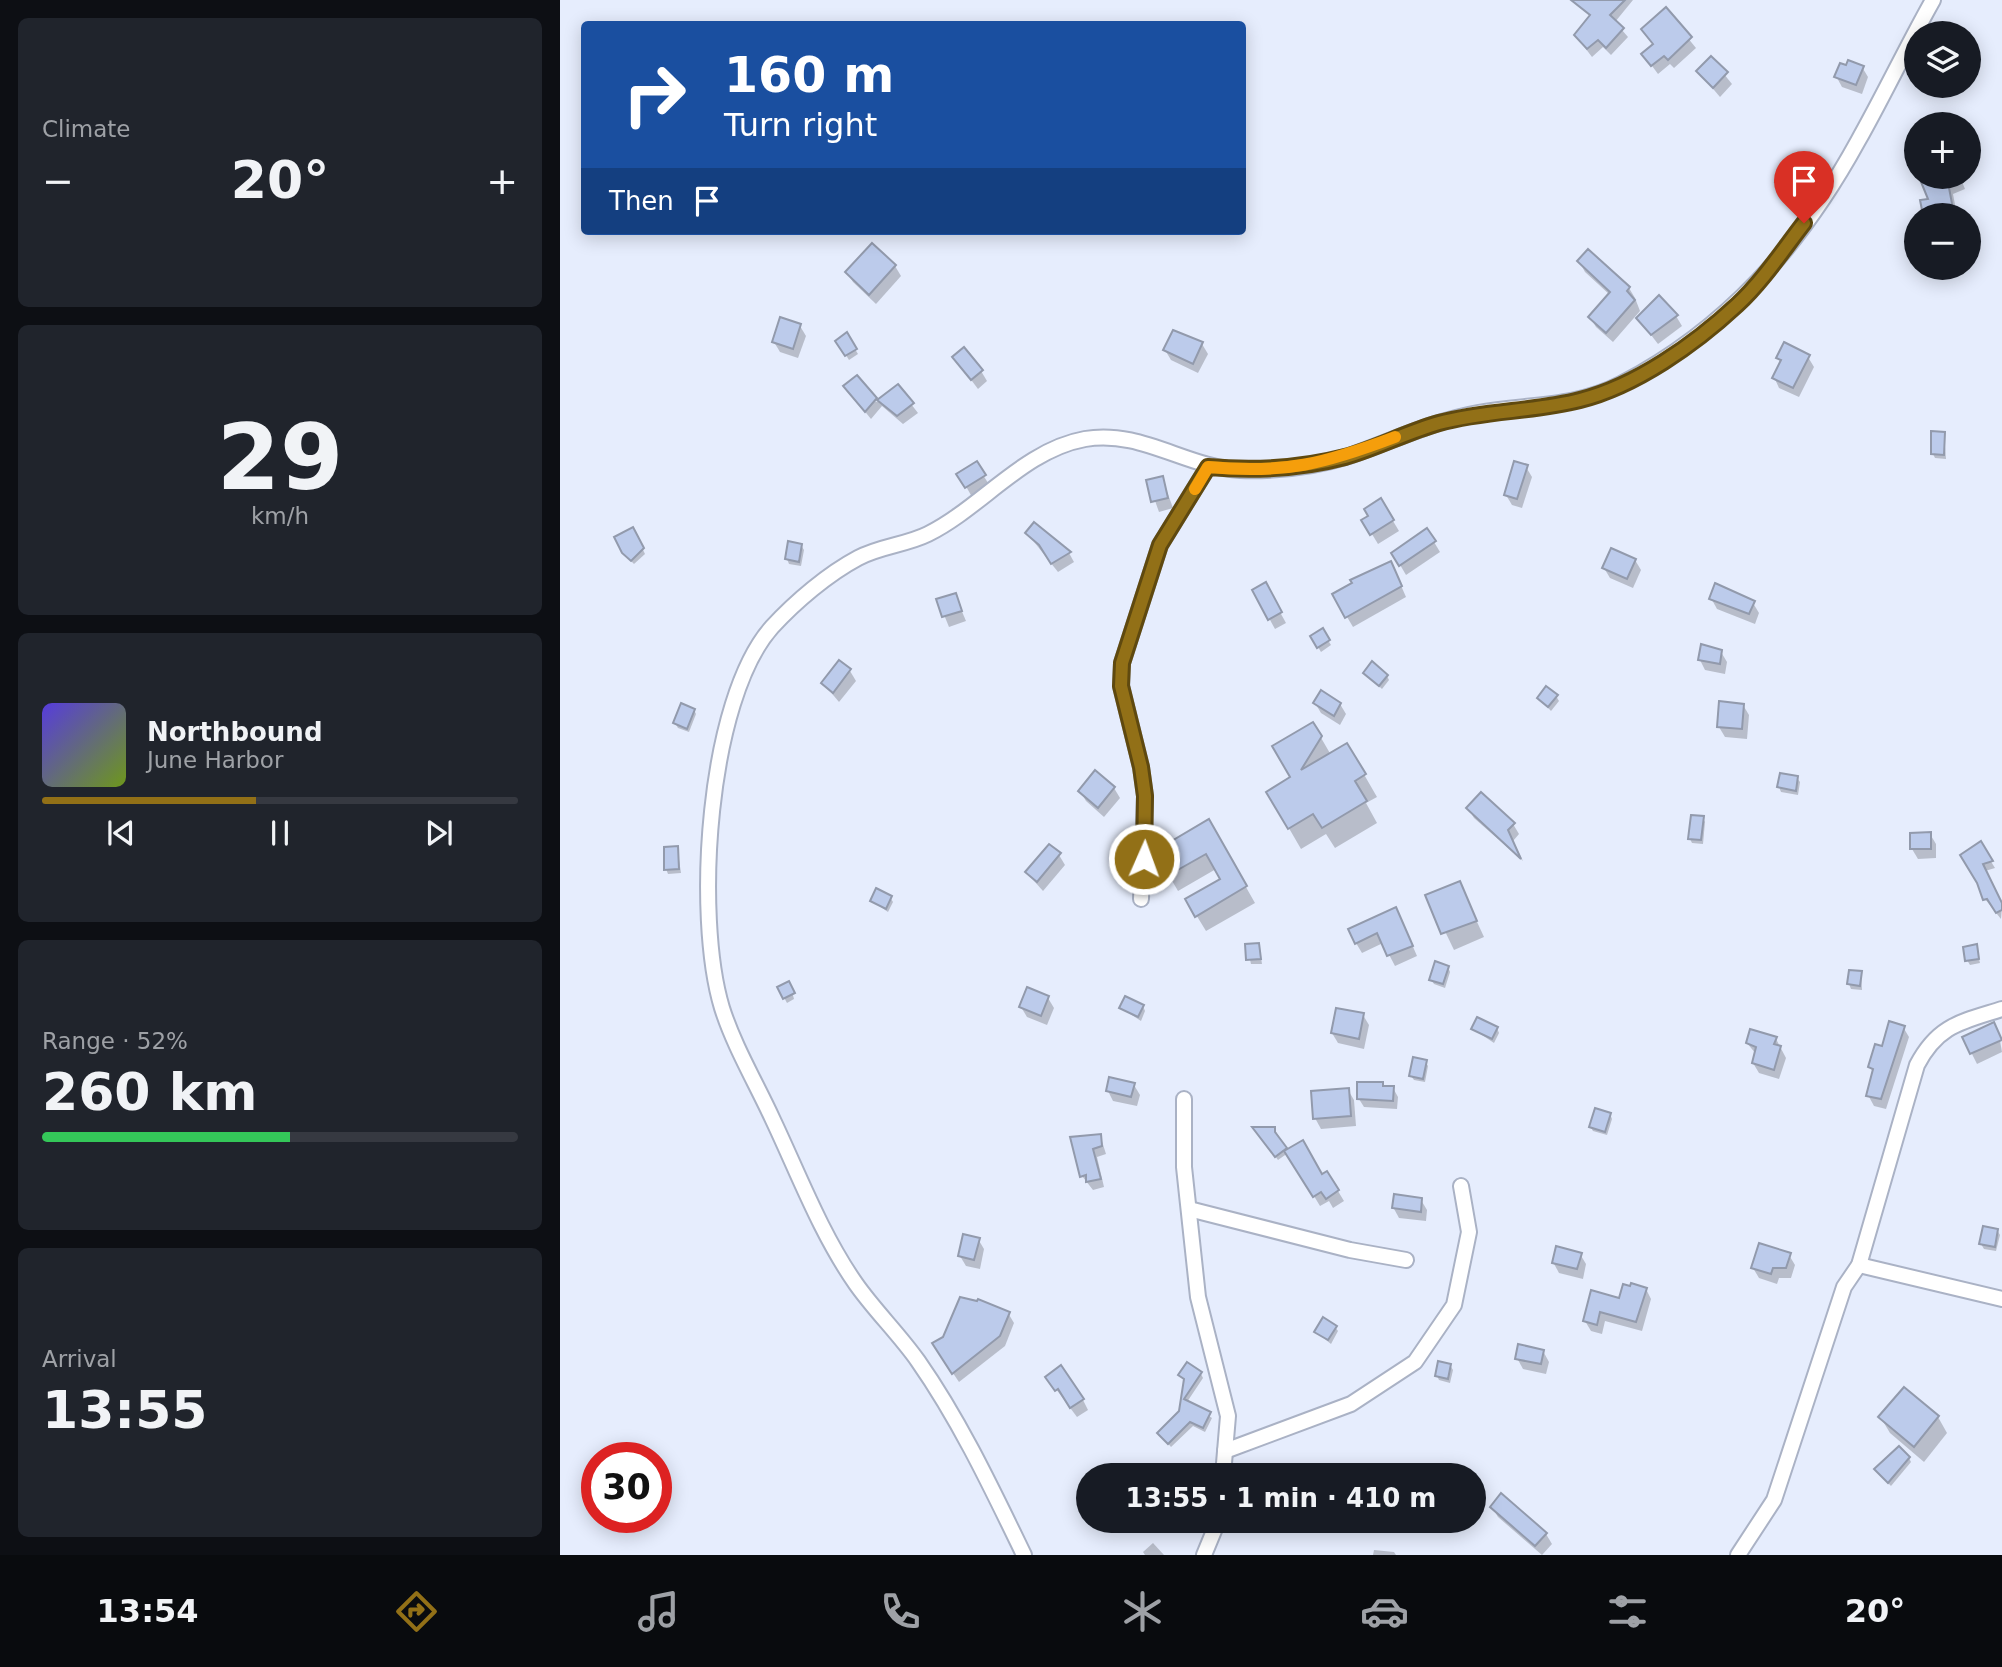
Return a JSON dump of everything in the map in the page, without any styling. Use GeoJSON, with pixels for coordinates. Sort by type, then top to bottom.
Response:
{"type":"FeatureCollection","features":[{"type":"Feature","properties":{"kind":"street"},"geometry":{"type":"LineString","coordinates":[[1024,1555],[950,1411],[916,1357],[856,1285],[831,1244],[722,1008],[715,976],[710,924],[709,824],[736,697],[754,652],[769,630],[828,579],[859,557],[926,535],[984,498],[1039,457],[1084,439],[1126,440],[1158,447],[1208,467],[1269,470],[1348,456],[1401,435],[1479,413],[1579,401],[1621,384],[1676,351],[1739,303],[1804,223],[1858,142],[1933,0]]}},
{"type":"Feature","properties":{"kind":"street"},"geometry":{"type":"LineString","coordinates":[[1141,899],[1145,796],[1141,767],[1121,686],[1122,663],[1160,545],[1208,467]]}},
{"type":"Feature","properties":{"kind":"street"},"geometry":{"type":"LineString","coordinates":[[1738,1555],[1774,1500],[1844,1286],[1859,1265],[1908,1091],[1922,1056],[1945,1028],[2002,1009]]}},
{"type":"Feature","properties":{"kind":"street"},"geometry":{"type":"LineString","coordinates":[[1184,1099],[1184,1167],[1198,1297],[1228,1416],[1224,1463]]}},
{"type":"Feature","properties":{"kind":"street"},"geometry":{"type":"LineString","coordinates":[[1225,1451],[1352,1404],[1415,1362],[1454,1305],[1469,1232],[1461,1186]]}},
{"type":"Feature","properties":{"kind":"street"},"geometry":{"type":"LineString","coordinates":[[1189,1209],[1350,1250],[1406,1260]]}},
{"type":"Feature","properties":{"kind":"street"},"geometry":{"type":"LineString","coordinates":[[1859,1265],[2002,1299]]}},
{"type":"Feature","properties":{"kind":"street"},"geometry":{"type":"LineString","coordinates":[[1204,1555],[1213,1533]]}},
{"type":"Feature","properties":{"kind":"building"},"geometry":{"type":"Polygon","coordinates":[[[1571,0],[1625,0],[1610,15],[1624,28],[1606,48],[1598,40],[1587,49],[1574,35],[1590,15],[1571,0]]]}},
{"type":"Feature","properties":{"kind":"building"},"geometry":{"type":"Polygon","coordinates":[[[1666,7],[1692,37],[1668,60],[1664,56],[1651,66],[1641,54],[1653,44],[1641,29],[1666,7]]]}},
{"type":"Feature","properties":{"kind":"building"},"geometry":{"type":"Polygon","coordinates":[[[1711,56],[1728,72],[1713,88],[1696,71],[1711,56]]]}},
{"type":"Feature","properties":{"kind":"building"},"geometry":{"type":"Polygon","coordinates":[[[1848,60],[1864,66],[1856,85],[1834,77],[1840,63],[1846,65],[1848,60]]]}},
{"type":"Feature","properties":{"kind":"building"},"geometry":{"type":"Polygon","coordinates":[[[1779,168],[1794,173],[1790,187],[1775,182],[1779,168]]]}},
{"type":"Feature","properties":{"kind":"building"},"geometry":{"type":"Polygon","coordinates":[[[1924,189],[1949,189],[1952,203],[1921,203],[1920,200],[1928,199],[1924,189]]]}},
{"type":"Feature","properties":{"kind":"building"},"geometry":{"type":"Polygon","coordinates":[[[872,243],[896,265],[869,295],[845,272],[872,243]]]}},
{"type":"Feature","properties":{"kind":"building"},"geometry":{"type":"Polygon","coordinates":[[[1588,249],[1630,287],[1627,291],[1635,300],[1606,333],[1588,317],[1610,292],[1577,261],[1588,249]]]}},
{"type":"Feature","properties":{"kind":"building"},"geometry":{"type":"Polygon","coordinates":[[[1659,295],[1678,315],[1651,335],[1636,318],[1659,295]]]}},
{"type":"Feature","properties":{"kind":"building"},"geometry":{"type":"Polygon","coordinates":[[[780,317],[801,324],[793,349],[772,342],[780,317]]]}},
{"type":"Feature","properties":{"kind":"building"},"geometry":{"type":"Polygon","coordinates":[[[1173,330],[1203,342],[1193,364],[1163,350],[1173,330]]]}},
{"type":"Feature","properties":{"kind":"building"},"geometry":{"type":"Polygon","coordinates":[[[847,332],[857,349],[845,356],[835,341],[847,332]]]}},
{"type":"Feature","properties":{"kind":"building"},"geometry":{"type":"Polygon","coordinates":[[[1784,342],[1810,355],[1793,388],[1772,378],[1781,360],[1776,358],[1784,342]]]}},
{"type":"Feature","properties":{"kind":"building"},"geometry":{"type":"Polygon","coordinates":[[[964,347],[983,370],[971,380],[952,357],[964,347]]]}},
{"type":"Feature","properties":{"kind":"building"},"geometry":{"type":"Polygon","coordinates":[[[857,375],[877,398],[865,412],[843,386],[857,375]]]}},
{"type":"Feature","properties":{"kind":"building"},"geometry":{"type":"Polygon","coordinates":[[[898,384],[914,403],[897,416],[877,400],[898,384]]]}},
{"type":"Feature","properties":{"kind":"building"},"geometry":{"type":"Polygon","coordinates":[[[1931,431],[1945,432],[1944,455],[1931,454],[1931,431]]]}},
{"type":"Feature","properties":{"kind":"building"},"geometry":{"type":"Polygon","coordinates":[[[977,461],[986,475],[965,488],[956,474],[977,461]]]}},
{"type":"Feature","properties":{"kind":"building"},"geometry":{"type":"Polygon","coordinates":[[[1514,461],[1528,465],[1517,499],[1504,495],[1514,461]]]}},
{"type":"Feature","properties":{"kind":"building"},"geometry":{"type":"Polygon","coordinates":[[[1163,476],[1168,498],[1151,502],[1146,480],[1163,476]]]}},
{"type":"Feature","properties":{"kind":"building"},"geometry":{"type":"Polygon","coordinates":[[[1381,498],[1394,520],[1370,535],[1361,520],[1368,516],[1364,509],[1381,498]]]}},
{"type":"Feature","properties":{"kind":"building"},"geometry":{"type":"Polygon","coordinates":[[[1034,522],[1071,552],[1051,564],[1039,545],[1025,533],[1034,522]]]}},
{"type":"Feature","properties":{"kind":"building"},"geometry":{"type":"Polygon","coordinates":[[[633,527],[644,548],[631,561],[622,553],[614,537],[633,527]]]}},
{"type":"Feature","properties":{"kind":"building"},"geometry":{"type":"Polygon","coordinates":[[[1427,528],[1436,541],[1399,566],[1391,553],[1427,528]]]}},
{"type":"Feature","properties":{"kind":"building"},"geometry":{"type":"Polygon","coordinates":[[[788,541],[802,544],[799,562],[785,559],[788,541]]]}},
{"type":"Feature","properties":{"kind":"building"},"geometry":{"type":"Polygon","coordinates":[[[1611,548],[1636,559],[1627,579],[1602,568],[1611,548]]]}},
{"type":"Feature","properties":{"kind":"building"},"geometry":{"type":"Polygon","coordinates":[[[1391,561],[1402,586],[1345,618],[1332,594],[1352,583],[1350,580],[1391,561]]]}},
{"type":"Feature","properties":{"kind":"building"},"geometry":{"type":"Polygon","coordinates":[[[1266,582],[1282,612],[1268,620],[1252,590],[1266,582]]]}},
{"type":"Feature","properties":{"kind":"building"},"geometry":{"type":"Polygon","coordinates":[[[1715,583],[1755,601],[1749,614],[1709,599],[1715,583]]]}},
{"type":"Feature","properties":{"kind":"building"},"geometry":{"type":"Polygon","coordinates":[[[956,593],[962,611],[942,617],[936,599],[956,593]]]}},
{"type":"Feature","properties":{"kind":"building"},"geometry":{"type":"Polygon","coordinates":[[[1323,628],[1330,640],[1317,648],[1310,636],[1323,628]]]}},
{"type":"Feature","properties":{"kind":"building"},"geometry":{"type":"Polygon","coordinates":[[[1701,644],[1722,650],[1720,664],[1698,660],[1701,644]]]}},
{"type":"Feature","properties":{"kind":"building"},"geometry":{"type":"Polygon","coordinates":[[[839,660],[851,669],[833,693],[821,683],[839,660]]]}},
{"type":"Feature","properties":{"kind":"building"},"geometry":{"type":"Polygon","coordinates":[[[1372,661],[1388,675],[1379,686],[1363,673],[1372,661]]]}},
{"type":"Feature","properties":{"kind":"building"},"geometry":{"type":"Polygon","coordinates":[[[1546,686],[1558,695],[1548,707],[1537,698],[1546,686]]]}},
{"type":"Feature","properties":{"kind":"building"},"geometry":{"type":"Polygon","coordinates":[[[1321,690],[1341,703],[1334,716],[1313,703],[1321,690]]]}},
{"type":"Feature","properties":{"kind":"building"},"geometry":{"type":"Polygon","coordinates":[[[1719,701],[1744,704],[1742,729],[1717,727],[1719,701]]]}},
{"type":"Feature","properties":{"kind":"building"},"geometry":{"type":"Polygon","coordinates":[[[681,703],[695,709],[687,729],[673,723],[681,703]]]}},
{"type":"Feature","properties":{"kind":"building"},"geometry":{"type":"Polygon","coordinates":[[[1313,722],[1322,736],[1301,770],[1347,743],[1366,774],[1355,781],[1367,801],[1322,828],[1313,814],[1288,829],[1266,792],[1290,777],[1272,746],[1313,722]]]}},
{"type":"Feature","properties":{"kind":"building"},"geometry":{"type":"Polygon","coordinates":[[[1095,770],[1115,787],[1098,808],[1078,791],[1095,770]]]}},
{"type":"Feature","properties":{"kind":"building"},"geometry":{"type":"Polygon","coordinates":[[[1780,773],[1798,776],[1796,791],[1777,787],[1780,773]]]}},
{"type":"Feature","properties":{"kind":"building"},"geometry":{"type":"Polygon","coordinates":[[[1481,792],[1515,823],[1508,830],[1521,859],[1466,808],[1481,792]]]}},
{"type":"Feature","properties":{"kind":"building"},"geometry":{"type":"Polygon","coordinates":[[[1691,815],[1704,816],[1701,840],[1688,839],[1691,815]]]}},
{"type":"Feature","properties":{"kind":"building"},"geometry":{"type":"Polygon","coordinates":[[[1209,819],[1247,886],[1195,917],[1185,899],[1220,879],[1206,854],[1167,876],[1153,852],[1209,819]]]}},
{"type":"Feature","properties":{"kind":"building"},"geometry":{"type":"Polygon","coordinates":[[[1931,832],[1931,849],[1910,849],[1910,833],[1931,832]]]}},
{"type":"Feature","properties":{"kind":"building"},"geometry":{"type":"Polygon","coordinates":[[[1981,841],[1993,861],[1983,864],[2002,903],[2002,910],[1996,913],[1987,899],[1983,900],[1977,883],[1960,855],[1981,841]]]}},
{"type":"Feature","properties":{"kind":"building"},"geometry":{"type":"Polygon","coordinates":[[[1049,844],[1061,853],[1037,882],[1025,872],[1049,844]]]}},
{"type":"Feature","properties":{"kind":"building"},"geometry":{"type":"Polygon","coordinates":[[[678,846],[679,869],[664,870],[664,847],[678,846]]]}},
{"type":"Feature","properties":{"kind":"building"},"geometry":{"type":"Polygon","coordinates":[[[1460,881],[1477,921],[1441,934],[1425,895],[1460,881]]]}},
{"type":"Feature","properties":{"kind":"building"},"geometry":{"type":"Polygon","coordinates":[[[876,888],[892,896],[886,909],[870,901],[876,888]]]}},
{"type":"Feature","properties":{"kind":"building"},"geometry":{"type":"Polygon","coordinates":[[[1396,907],[1413,946],[1387,956],[1377,933],[1355,944],[1348,929],[1396,907]]]}},
{"type":"Feature","properties":{"kind":"building"},"geometry":{"type":"Polygon","coordinates":[[[1259,943],[1261,959],[1246,960],[1245,944],[1259,943]]]}},
{"type":"Feature","properties":{"kind":"building"},"geometry":{"type":"Polygon","coordinates":[[[1977,944],[1979,959],[1965,961],[1963,947],[1977,944]]]}},
{"type":"Feature","properties":{"kind":"building"},"geometry":{"type":"Polygon","coordinates":[[[1435,961],[1449,966],[1443,984],[1429,980],[1435,961]]]}},
{"type":"Feature","properties":{"kind":"building"},"geometry":{"type":"Polygon","coordinates":[[[1849,970],[1862,971],[1860,986],[1847,984],[1849,970]]]}},
{"type":"Feature","properties":{"kind":"building"},"geometry":{"type":"Polygon","coordinates":[[[789,981],[795,993],[783,999],[777,987],[789,981]]]}},
{"type":"Feature","properties":{"kind":"building"},"geometry":{"type":"Polygon","coordinates":[[[1027,987],[1049,996],[1041,1016],[1019,1007],[1027,987]]]}},
{"type":"Feature","properties":{"kind":"building"},"geometry":{"type":"Polygon","coordinates":[[[1125,996],[1144,1005],[1138,1017],[1119,1008],[1125,996]]]}},
{"type":"Feature","properties":{"kind":"building"},"geometry":{"type":"Polygon","coordinates":[[[1336,1008],[1364,1013],[1359,1039],[1331,1033],[1336,1008]]]}},
{"type":"Feature","properties":{"kind":"building"},"geometry":{"type":"Polygon","coordinates":[[[1477,1017],[1498,1027],[1492,1039],[1471,1029],[1477,1017]]]}},
{"type":"Feature","properties":{"kind":"building"},"geometry":{"type":"Polygon","coordinates":[[[1889,1021],[1905,1026],[1881,1099],[1866,1096],[1873,1069],[1868,1067],[1875,1044],[1882,1046],[1889,1021]]]}},
{"type":"Feature","properties":{"kind":"building"},"geometry":{"type":"Polygon","coordinates":[[[1994,1022],[2002,1040],[1970,1054],[1962,1037],[1994,1022]]]}},
{"type":"Feature","properties":{"kind":"building"},"geometry":{"type":"Polygon","coordinates":[[[1750,1029],[1777,1037],[1774,1044],[1781,1046],[1774,1070],[1752,1063],[1756,1047],[1746,1043],[1750,1029]]]}},
{"type":"Feature","properties":{"kind":"building"},"geometry":{"type":"Polygon","coordinates":[[[1413,1057],[1427,1060],[1423,1079],[1409,1076],[1413,1057]]]}},
{"type":"Feature","properties":{"kind":"building"},"geometry":{"type":"Polygon","coordinates":[[[1109,1077],[1135,1083],[1131,1097],[1106,1091],[1109,1077]]]}},
{"type":"Feature","properties":{"kind":"building"},"geometry":{"type":"Polygon","coordinates":[[[1357,1082],[1383,1082],[1383,1086],[1394,1086],[1393,1101],[1357,1099],[1357,1082]]]}},
{"type":"Feature","properties":{"kind":"building"},"geometry":{"type":"Polygon","coordinates":[[[1349,1088],[1351,1116],[1313,1119],[1311,1091],[1349,1088]]]}},
{"type":"Feature","properties":{"kind":"building"},"geometry":{"type":"Polygon","coordinates":[[[1595,1108],[1611,1113],[1605,1132],[1589,1127],[1595,1108]]]}},
{"type":"Feature","properties":{"kind":"building"},"geometry":{"type":"Polygon","coordinates":[[[1252,1127],[1275,1127],[1275,1132],[1287,1148],[1275,1157],[1252,1127]]]}},
{"type":"Feature","properties":{"kind":"building"},"geometry":{"type":"Polygon","coordinates":[[[1101,1134],[1102,1146],[1093,1149],[1101,1179],[1086,1182],[1086,1175],[1080,1177],[1070,1137],[1101,1134]]]}},
{"type":"Feature","properties":{"kind":"building"},"geometry":{"type":"Polygon","coordinates":[[[1303,1140],[1322,1174],[1327,1171],[1339,1190],[1326,1199],[1321,1192],[1313,1197],[1284,1151],[1303,1140]]]}},
{"type":"Feature","properties":{"kind":"building"},"geometry":{"type":"Polygon","coordinates":[[[1394,1194],[1422,1198],[1421,1212],[1392,1208],[1394,1194]]]}},
{"type":"Feature","properties":{"kind":"building"},"geometry":{"type":"Polygon","coordinates":[[[1983,1226],[1998,1229],[1995,1247],[1979,1244],[1983,1226]]]}},
{"type":"Feature","properties":{"kind":"building"},"geometry":{"type":"Polygon","coordinates":[[[963,1234],[980,1238],[974,1260],[958,1256],[963,1234]]]}},
{"type":"Feature","properties":{"kind":"building"},"geometry":{"type":"Polygon","coordinates":[[[1759,1243],[1791,1253],[1786,1268],[1773,1268],[1771,1274],[1751,1268],[1759,1243]]]}},
{"type":"Feature","properties":{"kind":"building"},"geometry":{"type":"Polygon","coordinates":[[[1556,1246],[1582,1253],[1577,1269],[1552,1263],[1556,1246]]]}},
{"type":"Feature","properties":{"kind":"building"},"geometry":{"type":"Polygon","coordinates":[[[1631,1283],[1647,1288],[1636,1322],[1600,1312],[1597,1325],[1583,1321],[1591,1290],[1619,1298],[1623,1284],[1630,1286],[1631,1283]]]}},
{"type":"Feature","properties":{"kind":"building"},"geometry":{"type":"Polygon","coordinates":[[[960,1297],[978,1299],[1010,1312],[1000,1336],[952,1374],[932,1343],[943,1337],[960,1297]]]}},
{"type":"Feature","properties":{"kind":"building"},"geometry":{"type":"Polygon","coordinates":[[[1323,1317],[1337,1326],[1328,1340],[1314,1332],[1323,1317]]]}},
{"type":"Feature","properties":{"kind":"building"},"geometry":{"type":"Polygon","coordinates":[[[1518,1344],[1544,1350],[1541,1364],[1515,1359],[1518,1344]]]}},
{"type":"Feature","properties":{"kind":"building"},"geometry":{"type":"Polygon","coordinates":[[[1438,1361],[1451,1364],[1448,1379],[1435,1376],[1438,1361]]]}},
{"type":"Feature","properties":{"kind":"building"},"geometry":{"type":"Polygon","coordinates":[[[1187,1362],[1202,1372],[1184,1399],[1211,1412],[1203,1428],[1190,1422],[1168,1444],[1157,1433],[1179,1411],[1184,1379],[1178,1375],[1187,1362]]]}},
{"type":"Feature","properties":{"kind":"building"},"geometry":{"type":"Polygon","coordinates":[[[1061,1365],[1084,1399],[1070,1408],[1058,1389],[1055,1391],[1045,1377],[1061,1365]]]}},
{"type":"Feature","properties":{"kind":"building"},"geometry":{"type":"Polygon","coordinates":[[[1904,1387],[1939,1416],[1914,1447],[1878,1417],[1904,1387]]]}},
{"type":"Feature","properties":{"kind":"building"},"geometry":{"type":"Polygon","coordinates":[[[1899,1446],[1910,1457],[1888,1483],[1874,1469],[1899,1446]]]}},
{"type":"Feature","properties":{"kind":"building"},"geometry":{"type":"Polygon","coordinates":[[[1501,1493],[1547,1533],[1535,1546],[1490,1507],[1501,1493]]]}},
{"type":"Feature","properties":{"kind":"slow traffic"},"geometry":{"type":"LineString","coordinates":[[1195,489],[1208,467],[1269,470],[1313,464],[1348,456],[1395,437]]}},
{"type":"Feature","properties":{"kind":"route"},"geometry":{"type":"LineString","coordinates":[[1144,859],[1145,796],[1141,767],[1121,686],[1122,663],[1146,581],[1160,545],[1208,467],[1269,470],[1313,464],[1348,456],[1401,435],[1479,413],[1535,408],[1579,401],[1600,394],[1657,363],[1715,324],[1739,303],[1804,223]]}}]}
